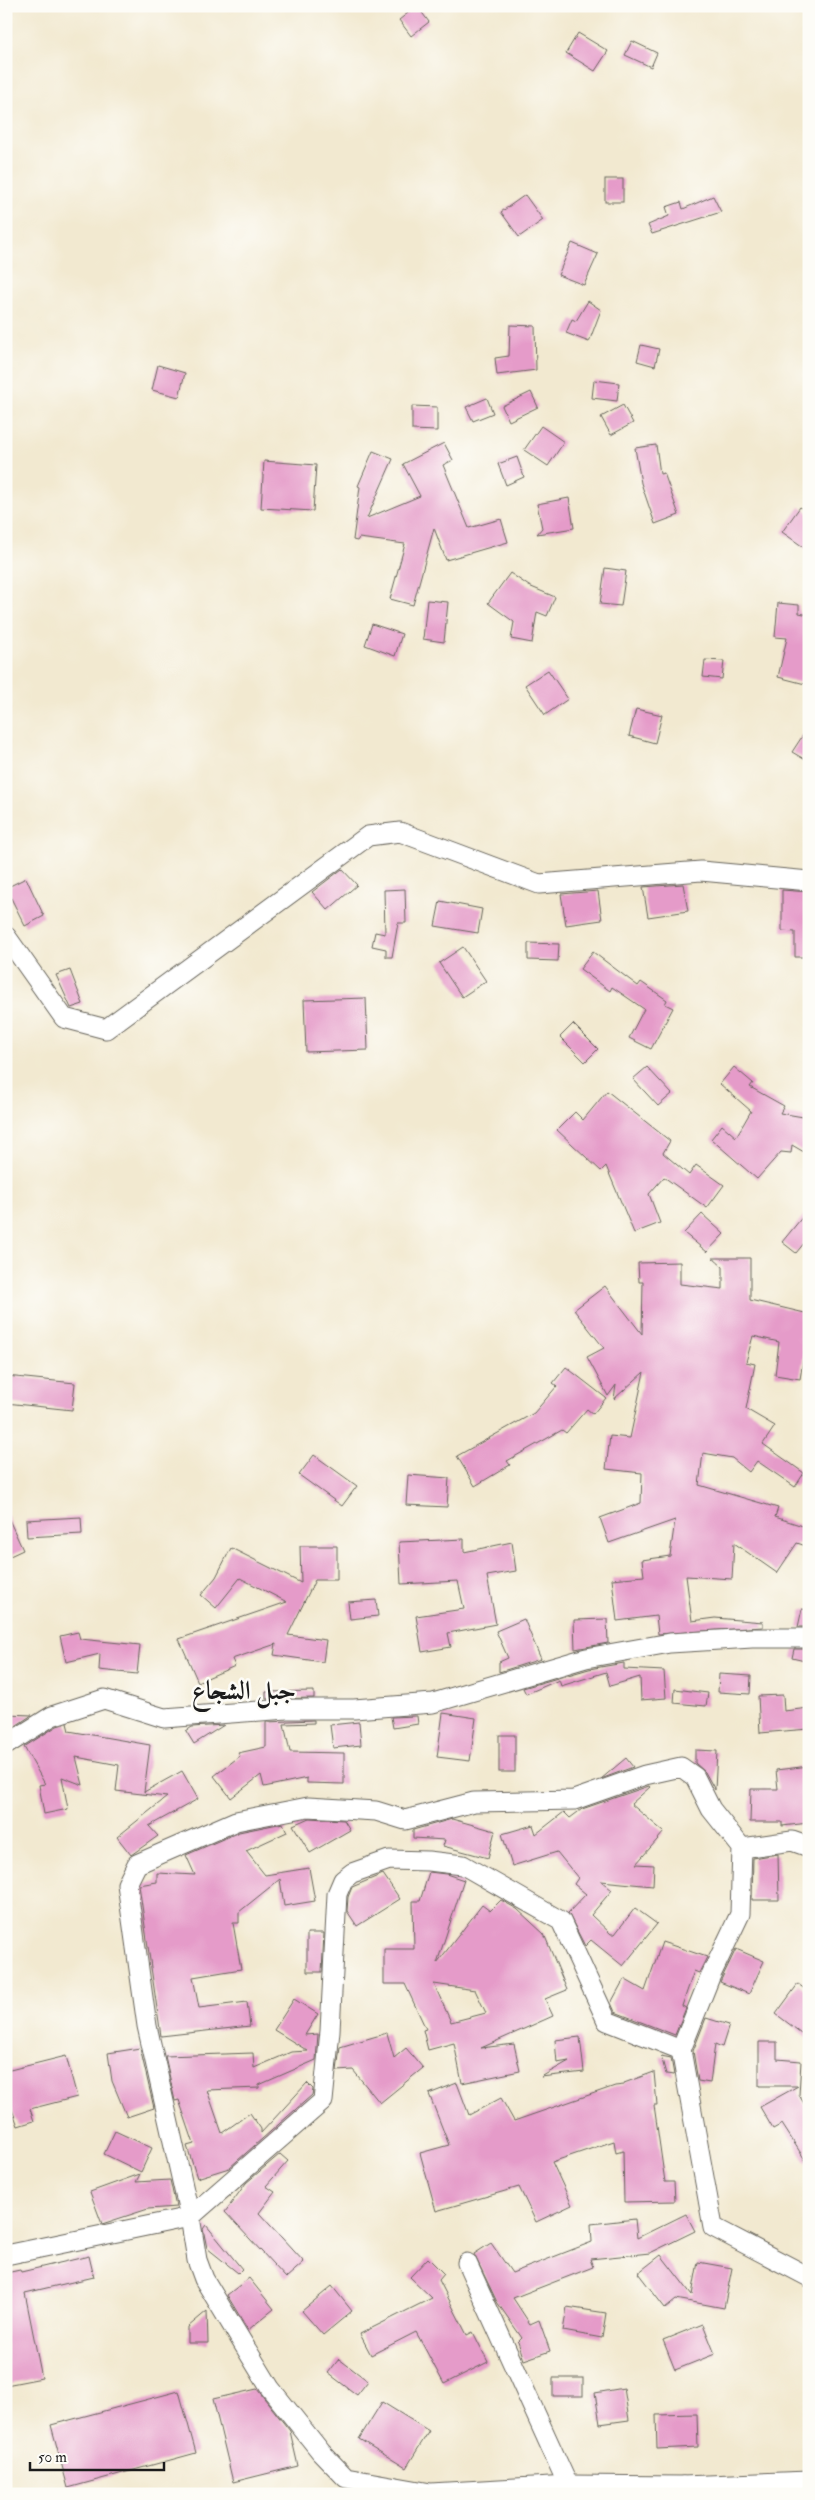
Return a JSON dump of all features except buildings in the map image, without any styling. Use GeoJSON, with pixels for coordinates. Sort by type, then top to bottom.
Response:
{"type":"FeatureCollection","features":[{"type":"Feature","properties":{"kind":"street"},"geometry":{"type":"LineString","coordinates":[[6,936],[64,1018],[106,1029],[368,836],[400,832],[539,884],[701,871],[809,881]]}},
{"type":"Feature","properties":{"kind":"street"},"geometry":{"type":"LineString","coordinates":[[6,1745],[52,1716],[104,1699],[164,1718],[287,1709],[354,1709],[433,1703],[586,1658],[670,1643],[752,1638],[809,1638]]}},
{"type":"Feature","properties":{"kind":"street"},"geometry":{"type":"LineString","coordinates":[[809,2277],[713,2227],[681,2050],[710,1976],[740,1914],[742,1848],[710,1809],[695,1777],[681,1767],[645,1775],[574,1800],[474,1802],[405,1820],[376,1812],[308,1807],[236,1821],[137,1864],[127,1884],[147,2026],[190,2217],[197,2260],[204,2279],[270,2388],[321,2452],[346,2478],[431,2493],[568,2485],[683,2486],[809,2482]]}},
{"type":"Feature","properties":{"kind":"street"},"geometry":{"type":"LineString","coordinates":[[742,1848],[792,1841],[809,1846]]}},
{"type":"Feature","properties":{"kind":"street"},"geometry":{"type":"LineString","coordinates":[[6,2255],[190,2217],[323,2101],[330,2031],[337,1894],[343,1880],[352,1873],[389,1860],[428,1861],[463,1865],[561,1921],[607,2021],[681,2050]]}},
{"type":"Feature","properties":{"kind":"street"},"geometry":{"type":"LineString","coordinates":[[467,2263],[568,2485]]}},
{"type":"Feature","properties":{"kind":"street"},"geometry":{"type":"LineString","coordinates":[[663,2494],[683,2486]]}},
{"type":"Feature","properties":{"kind":"district","name":"جبل الشجاع"},"geometry":{"type":"Point","coordinates":[244,1690]}}]}
